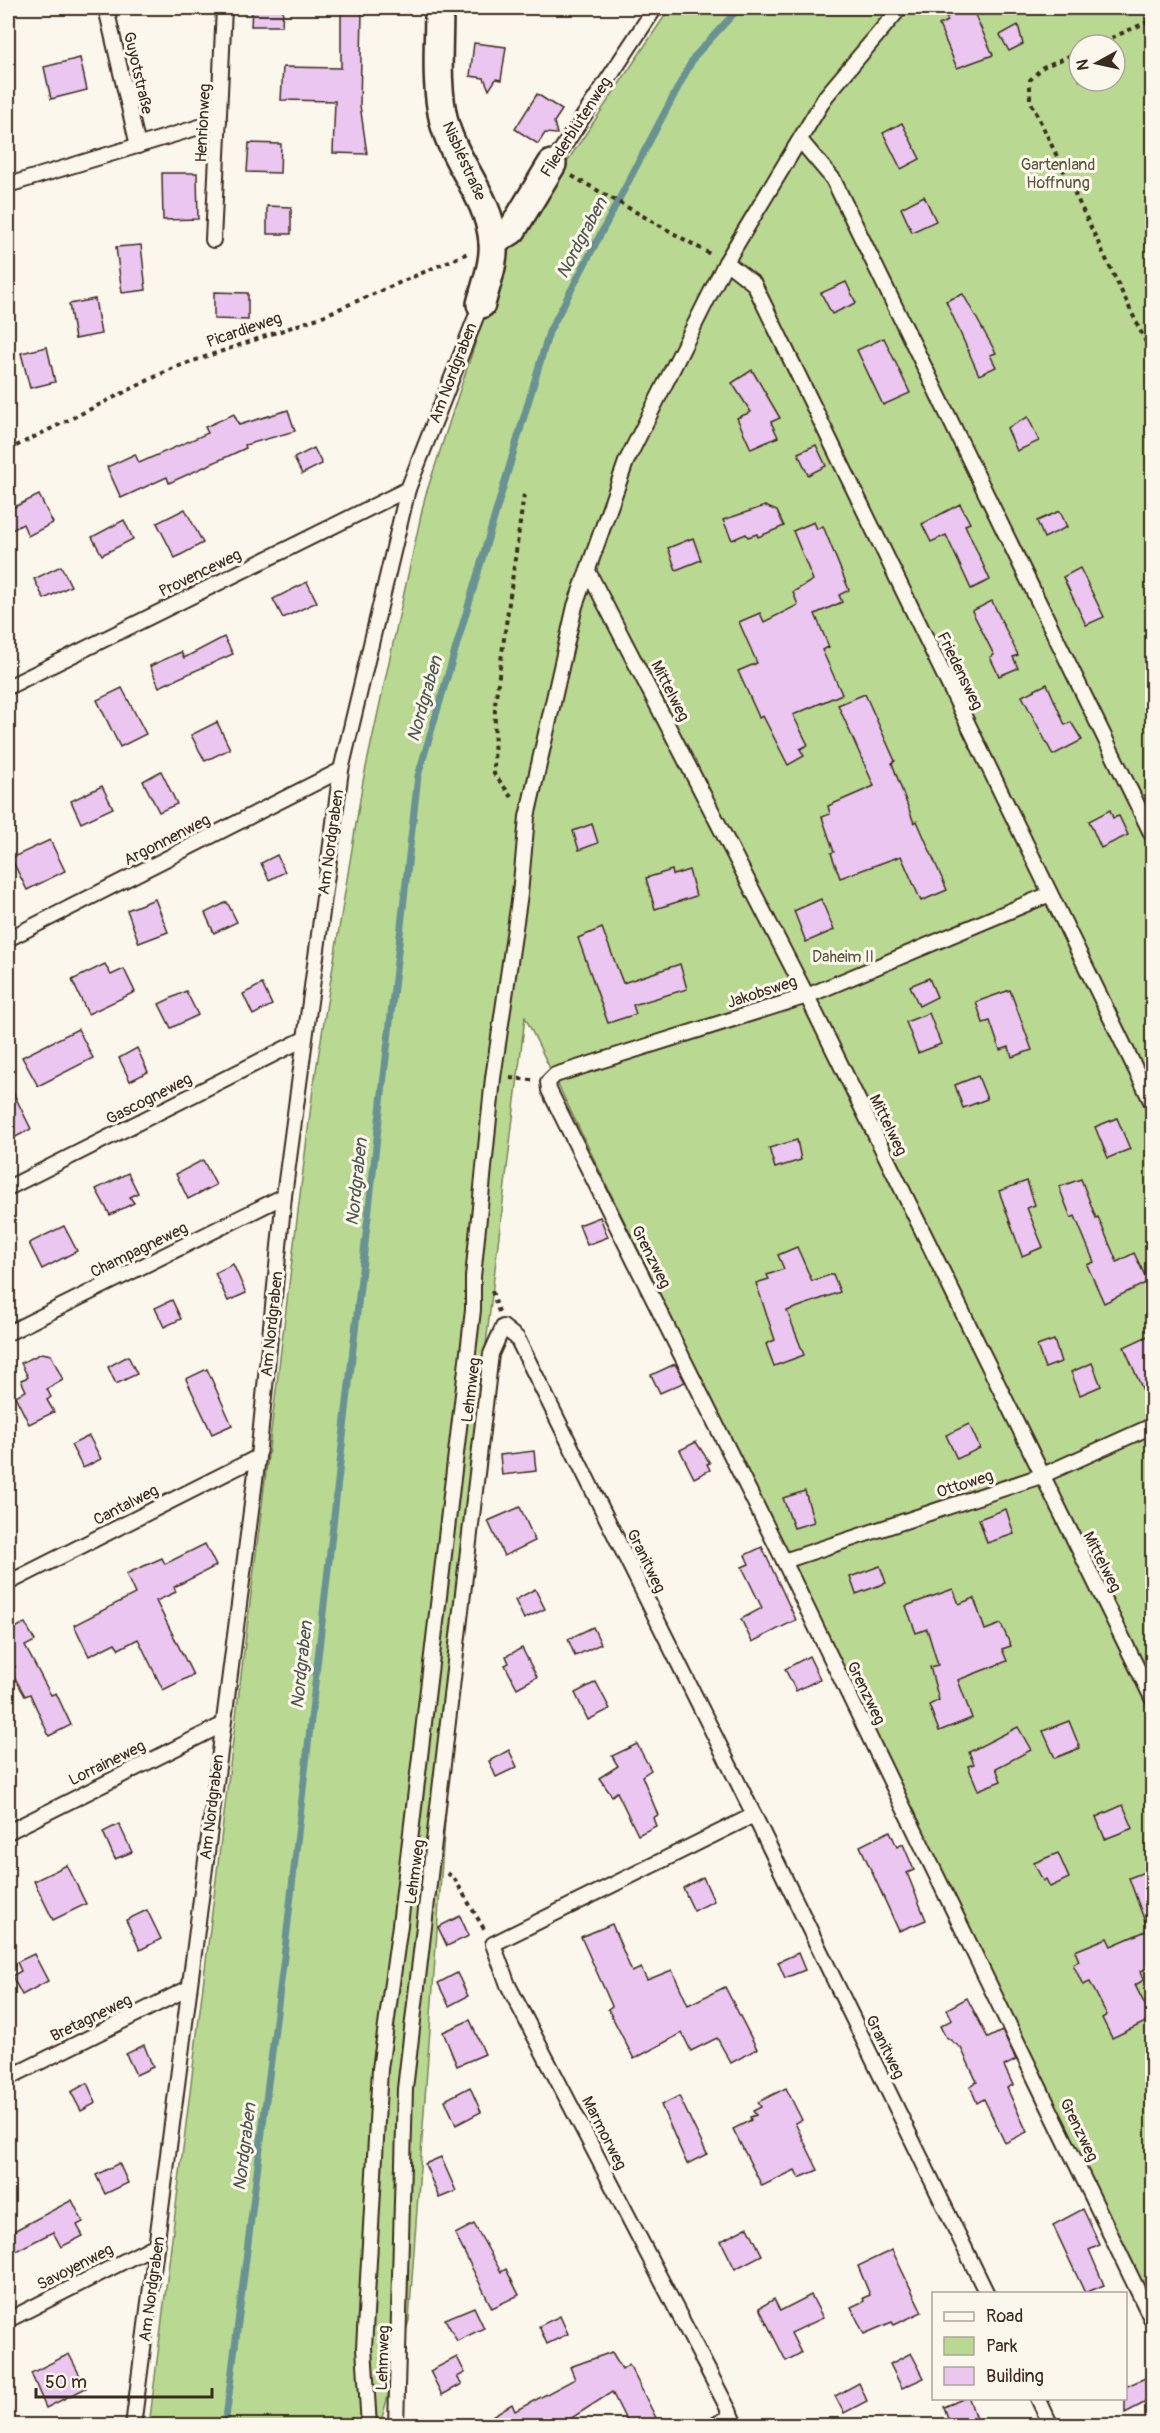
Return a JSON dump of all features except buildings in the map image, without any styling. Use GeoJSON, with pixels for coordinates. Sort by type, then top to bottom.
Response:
{"type":"FeatureCollection","features":[{"type":"Feature","properties":{"kind":"street","name":"Nisbléstraße"},"geometry":{"type":"LineString","coordinates":[[439,8],[438,89],[445,124],[480,196],[493,242]]}},
{"type":"Feature","properties":{"kind":"street","name":"Fliederblütenweg"},"geometry":{"type":"LineString","coordinates":[[493,242],[512,230],[552,164]]}},
{"type":"Feature","properties":{"kind":"street","name":"Am Nordgraben"},"geometry":{"type":"LineString","coordinates":[[481,304],[491,264],[493,242]]}},
{"type":"Feature","properties":{"kind":"lane","name":"Guyotstraße"},"geometry":{"type":"LineString","coordinates":[[106,8],[138,146]]}},
{"type":"Feature","properties":{"kind":"lane","name":"Henrionweg"},"geometry":{"type":"LineString","coordinates":[[213,240],[224,8]]}},
{"type":"Feature","properties":{"kind":"lane","name":"Fliederblütenweg"},"geometry":{"type":"LineString","coordinates":[[552,164],[655,8]]}},
{"type":"Feature","properties":{"kind":"lane"},"geometry":{"type":"LineString","coordinates":[[369,2426],[364,2348],[379,2080],[400,1925],[473,1310],[473,1277],[493,1078],[520,894],[527,817],[574,606],[626,462],[726,262],[801,141],[826,96],[900,8]]}},
{"type":"Feature","properties":{"kind":"lane"},"geometry":{"type":"LineString","coordinates":[[8,185],[219,121]]}},
{"type":"Feature","properties":{"kind":"lane"},"geometry":{"type":"LineString","coordinates":[[801,141],[833,179],[1152,835]]}},
{"type":"Feature","properties":{"kind":"lane","name":"Friedensweg"},"geometry":{"type":"LineString","coordinates":[[726,262],[754,284],[1152,1103]]}},
{"type":"Feature","properties":{"kind":"lane","name":"Am Nordgraben"},"geometry":{"type":"LineString","coordinates":[[133,2426],[258,1457],[285,1196],[341,770],[408,489],[481,304]]}},
{"type":"Feature","properties":{"kind":"lane","name":"Provenceweg"},"geometry":{"type":"LineString","coordinates":[[8,687],[408,489]]}},
{"type":"Feature","properties":{"kind":"lane","name":"Mittelweg"},"geometry":{"type":"LineString","coordinates":[[588,571],[807,996],[1152,1698]]}},
{"type":"Feature","properties":{"kind":"lane","name":"Argonnenweg"},"geometry":{"type":"LineString","coordinates":[[8,939],[341,770]]}},
{"type":"Feature","properties":{"kind":"lane","name":"Jakobsweg"},"geometry":{"type":"LineString","coordinates":[[548,1082],[555,1075],[807,996],[1050,894]]}},
{"type":"Feature","properties":{"kind":"lane","name":"Gascogneweg"},"geometry":{"type":"LineString","coordinates":[[8,1188],[304,1039]]}},
{"type":"Feature","properties":{"kind":"lane","name":"Grenzweg"},"geometry":{"type":"LineString","coordinates":[[548,1082],[549,1090],[784,1562],[1152,2320]]}},
{"type":"Feature","properties":{"kind":"lane","name":"Champagneweg"},"geometry":{"type":"LineString","coordinates":[[8,1333],[285,1196]]}},
{"type":"Feature","properties":{"kind":"lane","name":"Granitweg"},"geometry":{"type":"LineString","coordinates":[[503,1327],[516,1338],[754,1815],[986,2292]]}},
{"type":"Feature","properties":{"kind":"lane","name":"Lehmweg"},"geometry":{"type":"LineString","coordinates":[[396,2426],[405,2090],[419,1955],[434,1864],[491,1354],[503,1327]]}},
{"type":"Feature","properties":{"kind":"lane","name":"Ottoweg"},"geometry":{"type":"LineString","coordinates":[[784,1562],[1041,1476],[1152,1426]]}},
{"type":"Feature","properties":{"kind":"lane","name":"Cantalweg"},"geometry":{"type":"LineString","coordinates":[[8,1583],[258,1457]]}},
{"type":"Feature","properties":{"kind":"lane","name":"Lorraineweg"},"geometry":{"type":"LineString","coordinates":[[8,1832],[222,1725]]}},
{"type":"Feature","properties":{"kind":"lane"},"geometry":{"type":"LineString","coordinates":[[493,1944],[754,1815]]}},
{"type":"Feature","properties":{"kind":"lane"},"geometry":{"type":"LineString","coordinates":[[400,1925],[419,1955]]}},
{"type":"Feature","properties":{"kind":"lane","name":"Marmorweg"},"geometry":{"type":"LineString","coordinates":[[493,1944],[508,1985],[734,2421]]}},
{"type":"Feature","properties":{"kind":"lane","name":"Bretagneweg"},"geometry":{"type":"LineString","coordinates":[[8,2078],[189,1988]]}},
{"type":"Feature","properties":{"kind":"lane","name":"Savoyenweg"},"geometry":{"type":"LineString","coordinates":[[8,2320],[158,2244]]}},
{"type":"Feature","properties":{"kind":"lane"},"geometry":{"type":"LineString","coordinates":[[1039,2400],[1051,2426]]}},
{"type":"Feature","properties":{"kind":"lane"},"geometry":{"type":"LineString","coordinates":[[713,2426],[734,2421]]}},
{"type":"Feature","properties":{"kind":"path"},"geometry":{"type":"LineString","coordinates":[[1122,33],[1152,20]]}},
{"type":"Feature","properties":{"kind":"path"},"geometry":{"type":"LineString","coordinates":[[1067,57],[1043,67],[1030,80],[1030,100],[1152,355]]}},
{"type":"Feature","properties":{"kind":"path"},"geometry":{"type":"LineString","coordinates":[[581,181],[726,262]]}},
{"type":"Feature","properties":{"kind":"path","name":"Picardieweg"},"geometry":{"type":"LineString","coordinates":[[8,450],[173,368],[318,318],[493,242]]}},
{"type":"Feature","properties":{"kind":"path"},"geometry":{"type":"LineString","coordinates":[[524,494],[495,704],[494,774],[527,817]]}},
{"type":"Feature","properties":{"kind":"path"},"geometry":{"type":"LineString","coordinates":[[493,1078],[548,1082]]}},
{"type":"Feature","properties":{"kind":"path"},"geometry":{"type":"LineString","coordinates":[[434,1864],[454,1878],[493,1944]]}},
{"type":"Feature","properties":{"kind":"green space"},"geometry":{"type":"Polygon","coordinates":[[[670,8],[1152,8],[1152,2307],[525,1017],[469,1487],[409,2320],[380,2425],[149,2426],[313,1089],[363,781],[425,497],[487,307],[500,249],[528,220],[670,8]]]}},
{"type":"Feature","properties":{"kind":"waterway","name":"Nordgraben"},"geometry":{"type":"LineString","coordinates":[[225,2426],[284,1957],[418,776],[549,332],[694,57],[739,8]]}},
{"type":"Feature","properties":{"kind":"park label","name":"Gartenland Hoffnung"},"geometry":{"type":"Point","coordinates":[1058,174]}},
{"type":"Feature","properties":{"kind":"park label","name":"Daheim II"},"geometry":{"type":"Point","coordinates":[843,957]}}]}
